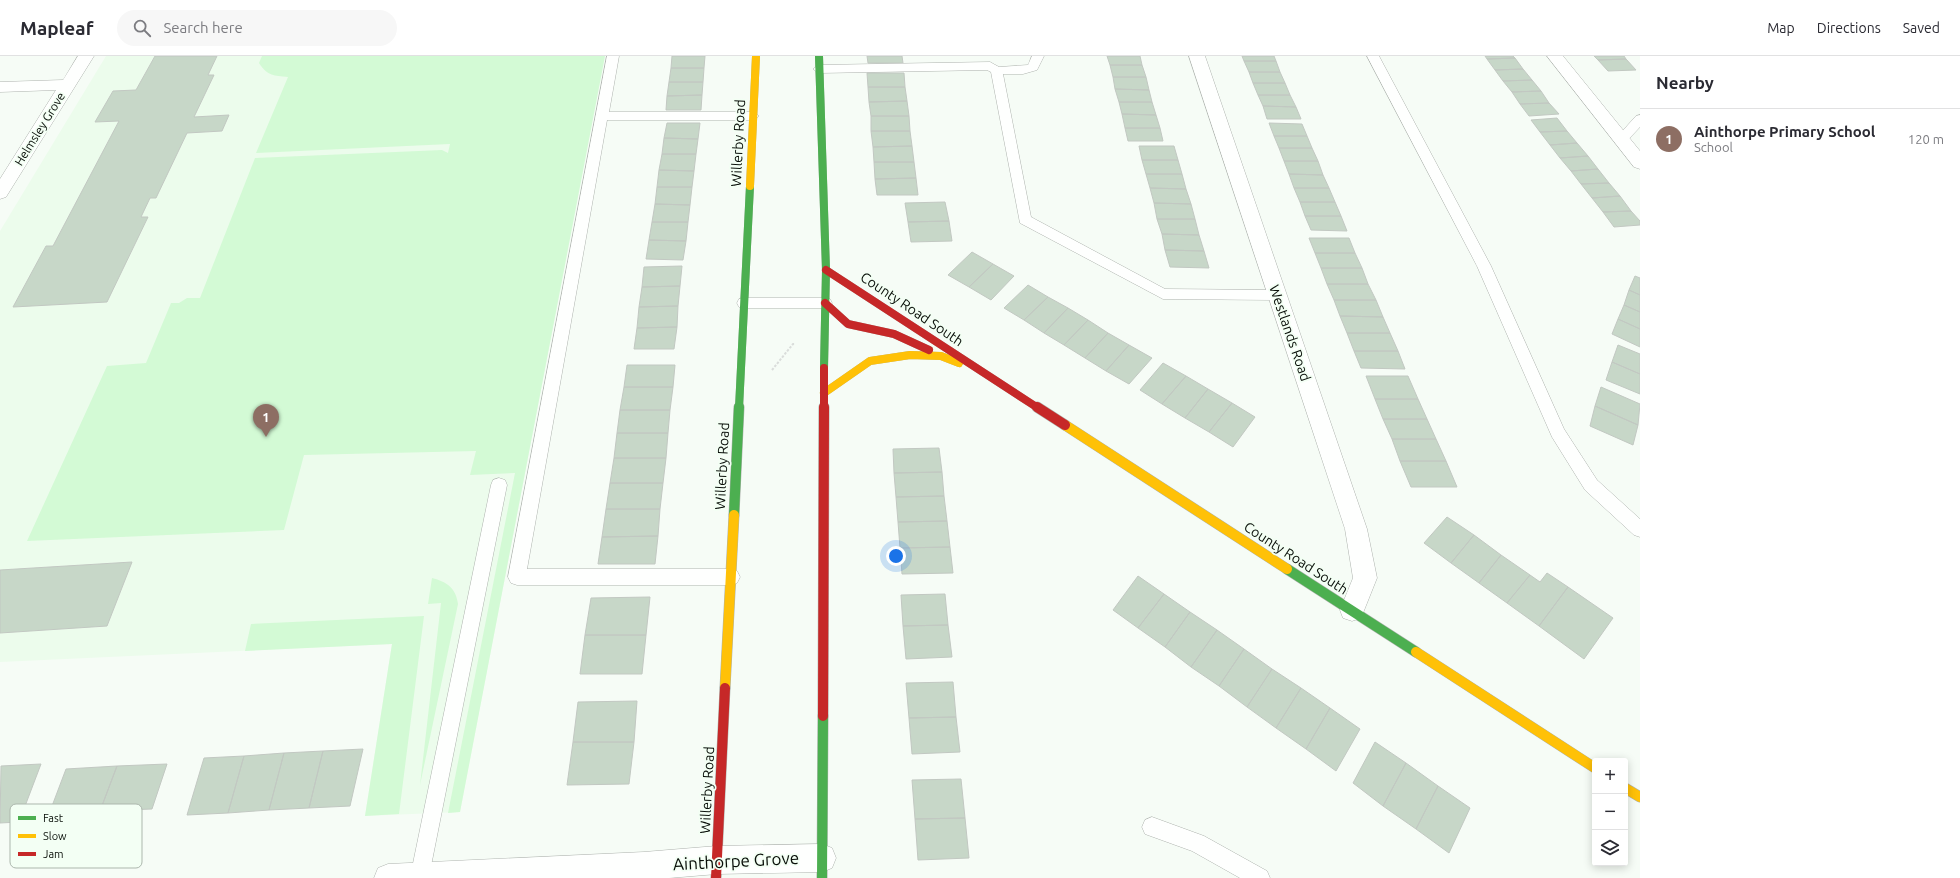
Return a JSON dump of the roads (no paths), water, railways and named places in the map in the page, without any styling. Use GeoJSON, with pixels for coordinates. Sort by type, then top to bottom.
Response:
{"type":"FeatureCollection","features":[{"type":"Feature","properties":{"kind":"street","name":"Helmsley Grove"},"geometry":{"type":"LineString","coordinates":[[0,193],[86,56]]}},
{"type":"Feature","properties":{"kind":"street","name":"Willerby Road"},"geometry":{"type":"LineString","coordinates":[[717,869],[756,56]]}},
{"type":"Feature","properties":{"kind":"street"},"geometry":{"type":"LineString","coordinates":[[819,56],[826,270],[822,868]]}},
{"type":"Feature","properties":{"kind":"street","name":"Westlands Road"},"geometry":{"type":"LineString","coordinates":[[1197,56],[1356,529],[1365,578],[1352,610]]}},
{"type":"Feature","properties":{"kind":"street"},"geometry":{"type":"LineString","coordinates":[[1555,56],[1640,163]]}},
{"type":"Feature","properties":{"kind":"street"},"geometry":{"type":"LineString","coordinates":[[0,87],[68,85]]}},
{"type":"Feature","properties":{"kind":"street","name":"County Road South"},"geometry":{"type":"LineString","coordinates":[[826,270],[1592,766]]}},
{"type":"Feature","properties":{"kind":"street","name":"County Road South"},"geometry":{"type":"LineString","coordinates":[[825,303],[848,324],[894,334],[941,356],[982,372]]}},
{"type":"Feature","properties":{"kind":"street","name":"County Road South"},"geometry":{"type":"LineString","coordinates":[[824,393],[870,361],[910,355],[941,356]]}},
{"type":"Feature","properties":{"kind":"street"},"geometry":{"type":"LineString","coordinates":[[1628,790],[1640,797]]}},
{"type":"Feature","properties":{"kind":"street","name":"Ainthorpe Grove"},"geometry":{"type":"LineString","coordinates":[[388,878],[644,866],[717,869],[822,868]]}},
{"type":"Feature","properties":{"kind":"lane"},"geometry":{"type":"LineString","coordinates":[[613,56],[517,577],[731,576]]}},
{"type":"Feature","properties":{"kind":"lane"},"geometry":{"type":"LineString","coordinates":[[819,69],[990,66],[997,71],[1023,70],[1033,67],[1038,56]]}},
{"type":"Feature","properties":{"kind":"lane"},"geometry":{"type":"LineString","coordinates":[[1373,56],[1484,266],[1558,432],[1590,485],[1640,530]]}},
{"type":"Feature","properties":{"kind":"lane"},"geometry":{"type":"LineString","coordinates":[[997,71],[1026,220],[1163,294],[1277,295]]}},
{"type":"Feature","properties":{"kind":"lane"},"geometry":{"type":"LineString","coordinates":[[602,116],[753,116]]}},
{"type":"Feature","properties":{"kind":"lane"},"geometry":{"type":"LineString","coordinates":[[1621,140],[1640,119]]}},
{"type":"Feature","properties":{"kind":"lane"},"geometry":{"type":"LineString","coordinates":[[744,303],[825,303]]}},
{"type":"Feature","properties":{"kind":"lane"},"geometry":{"type":"LineString","coordinates":[[419,876],[499,485]]}},
{"type":"Feature","properties":{"kind":"lane"},"geometry":{"type":"LineString","coordinates":[[1152,827],[1197,843],[1260,878]]}},
{"type":"Feature","properties":{"kind":"place","name":"Ainthorpe Primary School"},"geometry":{"type":"Point","coordinates":[266,437]}}]}
